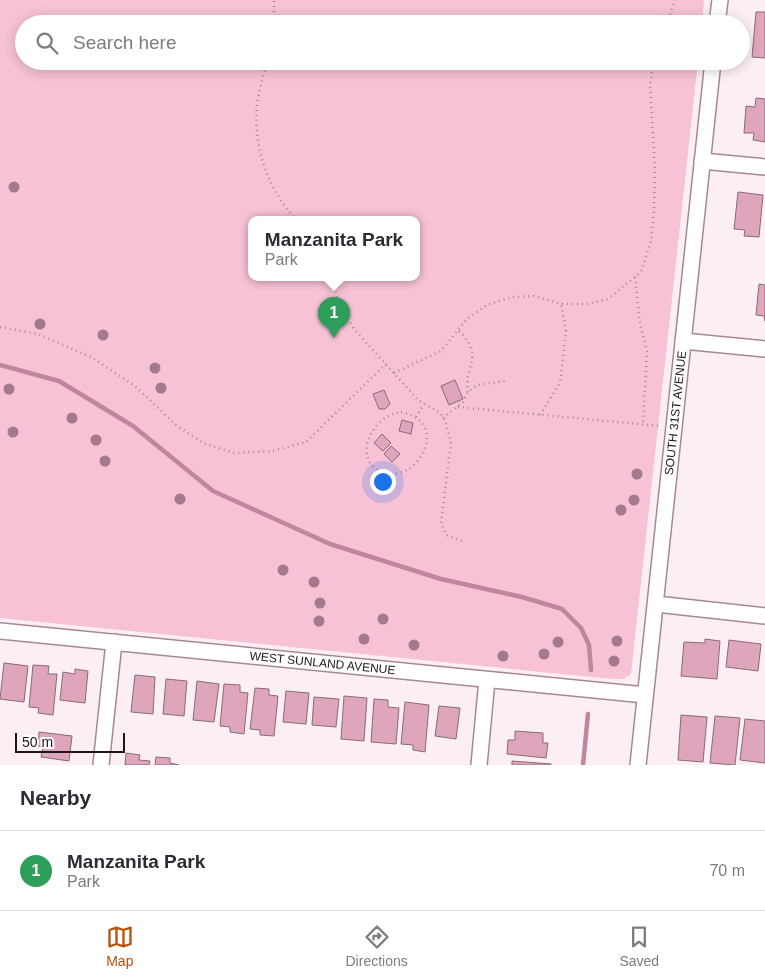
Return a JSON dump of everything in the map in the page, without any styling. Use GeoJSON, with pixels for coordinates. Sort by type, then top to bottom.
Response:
{"type":"FeatureCollection","features":[{"type":"Feature","properties":{"kind":"street"},"geometry":{"type":"LineString","coordinates":[[718,15],[720,0]]}},
{"type":"Feature","properties":{"kind":"street","name":"SOUTH 31ST AVENUE"},"geometry":{"type":"LineString","coordinates":[[638,765],[712,70]]}},
{"type":"Feature","properties":{"kind":"street"},"geometry":{"type":"LineString","coordinates":[[702,161],[765,167]]}},
{"type":"Feature","properties":{"kind":"street"},"geometry":{"type":"LineString","coordinates":[[683,341],[765,349]]}},
{"type":"Feature","properties":{"kind":"street"},"geometry":{"type":"LineString","coordinates":[[656,604],[765,616]]}},
{"type":"Feature","properties":{"kind":"street","name":"WEST SUNLAND AVENUE"},"geometry":{"type":"LineString","coordinates":[[0,631],[645,695]]}},
{"type":"Feature","properties":{"kind":"street"},"geometry":{"type":"LineString","coordinates":[[101,765],[114,642]]}},
{"type":"Feature","properties":{"kind":"street"},"geometry":{"type":"LineString","coordinates":[[479,765],[487,680]]}},
{"type":"Feature","properties":{"kind":"path"},"geometry":{"type":"LineString","coordinates":[[274,0],[274,15]]}},
{"type":"Feature","properties":{"kind":"path"},"geometry":{"type":"LineString","coordinates":[[670,15],[675,0]]}},
{"type":"Feature","properties":{"kind":"path"},"geometry":{"type":"LineString","coordinates":[[265,70],[257,105],[256,134],[260,156],[271,183],[285,208],[293,216]]}},
{"type":"Feature","properties":{"kind":"path"},"geometry":{"type":"LineString","coordinates":[[394,373],[441,351],[467,319],[487,304],[512,296],[534,296],[561,304],[587,304],[608,299],[641,272],[650,241],[654,210],[655,171],[650,85],[652,70]]}},
{"type":"Feature","properties":{"kind":"path"},"geometry":{"type":"LineString","coordinates":[[458,407],[643,424],[647,386],[647,351],[640,323],[635,277]]}},
{"type":"Feature","properties":{"kind":"path"},"geometry":{"type":"LineString","coordinates":[[333,281],[338,302],[354,329],[418,400],[443,418],[450,442],[441,523],[446,535],[462,541]]}},
{"type":"Feature","properties":{"kind":"path"},"geometry":{"type":"LineString","coordinates":[[540,415],[560,383],[566,332],[561,304]]}},
{"type":"Feature","properties":{"kind":"path"},"geometry":{"type":"LineString","coordinates":[[0,327],[38,334],[91,357],[136,386],[176,425],[202,443],[234,453],[272,450],[306,442],[386,364]]}},
{"type":"Feature","properties":{"kind":"path"},"geometry":{"type":"LineString","coordinates":[[459,331],[470,346],[473,356],[472,368],[466,382],[468,392]]}},
{"type":"Feature","properties":{"kind":"path"},"geometry":{"type":"LineString","coordinates":[[443,418],[463,402],[468,392],[482,383],[505,382]]}},
{"type":"Feature","properties":{"kind":"path"},"geometry":{"type":"LineString","coordinates":[[416,417],[424,404]]}},
{"type":"Feature","properties":{"kind":"path"},"geometry":{"type":"LineString","coordinates":[[394,413],[411,414],[416,417],[425,427],[427,439],[421,458],[410,468],[398,473],[382,472],[371,462],[366,450],[372,428],[394,413]]}},
{"type":"Feature","properties":{"kind":"shaded area"},"geometry":{"type":"Polygon","coordinates":[[[0,0],[704,0],[703,15],[15,15],[15,70],[697,70],[631,674],[623,679],[0,618],[0,0]]]}},
{"type":"Feature","properties":{"kind":"building"},"geometry":{"type":"Polygon","coordinates":[[[756,12],[765,12],[765,58],[752,57],[756,12]]]}},
{"type":"Feature","properties":{"kind":"building"},"geometry":{"type":"Polygon","coordinates":[[[756,98],[765,99],[765,142],[753,140],[754,133],[744,133],[746,106],[755,107],[756,98]]]}},
{"type":"Feature","properties":{"kind":"building"},"geometry":{"type":"Polygon","coordinates":[[[738,192],[763,195],[759,237],[744,236],[745,230],[734,229],[738,192]]]}},
{"type":"Feature","properties":{"kind":"building"},"geometry":{"type":"Polygon","coordinates":[[[759,284],[765,285],[765,321],[764,316],[756,315],[759,284]]]}},
{"type":"Feature","properties":{"kind":"building"},"geometry":{"type":"Polygon","coordinates":[[[455,380],[463,399],[449,405],[441,386],[455,380]]]}},
{"type":"Feature","properties":{"kind":"building"},"geometry":{"type":"Polygon","coordinates":[[[384,390],[390,404],[385,409],[379,409],[373,394],[384,390]]]}},
{"type":"Feature","properties":{"kind":"building"},"geometry":{"type":"Polygon","coordinates":[[[402,420],[413,423],[411,434],[399,431],[402,420]]]}},
{"type":"Feature","properties":{"kind":"building"},"geometry":{"type":"Polygon","coordinates":[[[382,434],[391,443],[383,451],[374,443],[382,434]]]}},
{"type":"Feature","properties":{"kind":"building"},"geometry":{"type":"Polygon","coordinates":[[[391,446],[400,454],[392,462],[384,454],[391,446]]]}},
{"type":"Feature","properties":{"kind":"building"},"geometry":{"type":"Polygon","coordinates":[[[705,639],[720,641],[717,679],[681,676],[684,642],[705,643],[705,639]]]}},
{"type":"Feature","properties":{"kind":"building"},"geometry":{"type":"Polygon","coordinates":[[[729,640],[761,644],[758,671],[726,667],[729,640]]]}},
{"type":"Feature","properties":{"kind":"building"},"geometry":{"type":"Polygon","coordinates":[[[4,663],[28,666],[24,702],[0,699],[4,663]]]}},
{"type":"Feature","properties":{"kind":"building"},"geometry":{"type":"Polygon","coordinates":[[[33,665],[49,666],[48,674],[57,674],[53,715],[38,713],[39,708],[29,707],[33,665]]]}},
{"type":"Feature","properties":{"kind":"building"},"geometry":{"type":"Polygon","coordinates":[[[75,669],[88,671],[85,703],[60,700],[63,672],[75,674],[75,669]]]}},
{"type":"Feature","properties":{"kind":"building"},"geometry":{"type":"Polygon","coordinates":[[[135,675],[155,677],[153,714],[131,712],[135,675]]]}},
{"type":"Feature","properties":{"kind":"building"},"geometry":{"type":"Polygon","coordinates":[[[166,679],[187,681],[184,716],[163,714],[166,679]]]}},
{"type":"Feature","properties":{"kind":"building"},"geometry":{"type":"Polygon","coordinates":[[[197,681],[219,684],[214,722],[193,720],[197,681]]]}},
{"type":"Feature","properties":{"kind":"building"},"geometry":{"type":"Polygon","coordinates":[[[224,684],[240,685],[240,692],[248,693],[244,734],[230,732],[230,727],[220,726],[224,684]]]}},
{"type":"Feature","properties":{"kind":"building"},"geometry":{"type":"Polygon","coordinates":[[[255,688],[269,689],[269,695],[278,696],[274,736],[260,735],[260,730],[250,729],[255,688]]]}},
{"type":"Feature","properties":{"kind":"building"},"geometry":{"type":"Polygon","coordinates":[[[286,691],[309,693],[306,724],[283,722],[286,691]]]}},
{"type":"Feature","properties":{"kind":"building"},"geometry":{"type":"Polygon","coordinates":[[[344,696],[367,698],[364,741],[341,739],[344,696]]]}},
{"type":"Feature","properties":{"kind":"building"},"geometry":{"type":"Polygon","coordinates":[[[314,697],[339,699],[336,727],[312,725],[314,697]]]}},
{"type":"Feature","properties":{"kind":"building"},"geometry":{"type":"Polygon","coordinates":[[[374,699],[388,700],[388,707],[399,708],[396,744],[371,742],[374,699]]]}},
{"type":"Feature","properties":{"kind":"building"},"geometry":{"type":"Polygon","coordinates":[[[405,702],[429,705],[425,752],[413,750],[413,745],[401,744],[405,702]]]}},
{"type":"Feature","properties":{"kind":"building"},"geometry":{"type":"Polygon","coordinates":[[[439,706],[460,708],[456,739],[435,736],[439,706]]]}},
{"type":"Feature","properties":{"kind":"building"},"geometry":{"type":"Polygon","coordinates":[[[681,715],[707,717],[703,762],[678,760],[681,715]]]}},
{"type":"Feature","properties":{"kind":"building"},"geometry":{"type":"Polygon","coordinates":[[[715,716],[740,718],[735,765],[710,763],[715,716]]]}},
{"type":"Feature","properties":{"kind":"building"},"geometry":{"type":"Polygon","coordinates":[[[745,719],[765,721],[765,763],[740,760],[745,719]]]}},
{"type":"Feature","properties":{"kind":"building"},"geometry":{"type":"Polygon","coordinates":[[[515,731],[543,733],[543,743],[548,743],[546,758],[507,754],[508,740],[515,740],[515,731]]]}},
{"type":"Feature","properties":{"kind":"building"},"geometry":{"type":"Polygon","coordinates":[[[39,732],[72,736],[69,761],[41,757],[43,747],[38,746],[39,732]]]}},
{"type":"Feature","properties":{"kind":"building"},"geometry":{"type":"Polygon","coordinates":[[[126,753],[140,755],[139,760],[150,761],[149,765],[125,765],[126,753]]]}},
{"type":"Feature","properties":{"kind":"building"},"geometry":{"type":"Polygon","coordinates":[[[156,757],[170,758],[170,763],[179,765],[155,765],[156,757]]]}},
{"type":"Feature","properties":{"kind":"building"},"geometry":{"type":"Polygon","coordinates":[[[512,761],[551,764],[551,765],[512,765],[512,761]]]}},
{"type":"Feature","properties":{"kind":"waterway"},"geometry":{"type":"LineString","coordinates":[[0,365],[59,381],[133,426],[213,491],[330,544],[441,579],[522,597],[562,609],[581,628],[589,645],[591,670]]}},
{"type":"Feature","properties":{"kind":"waterway"},"geometry":{"type":"LineString","coordinates":[[583,765],[588,714]]}},
{"type":"Feature","properties":{"kind":"place","name":"Manzanita Park"},"geometry":{"type":"Point","coordinates":[334,338]}}]}
